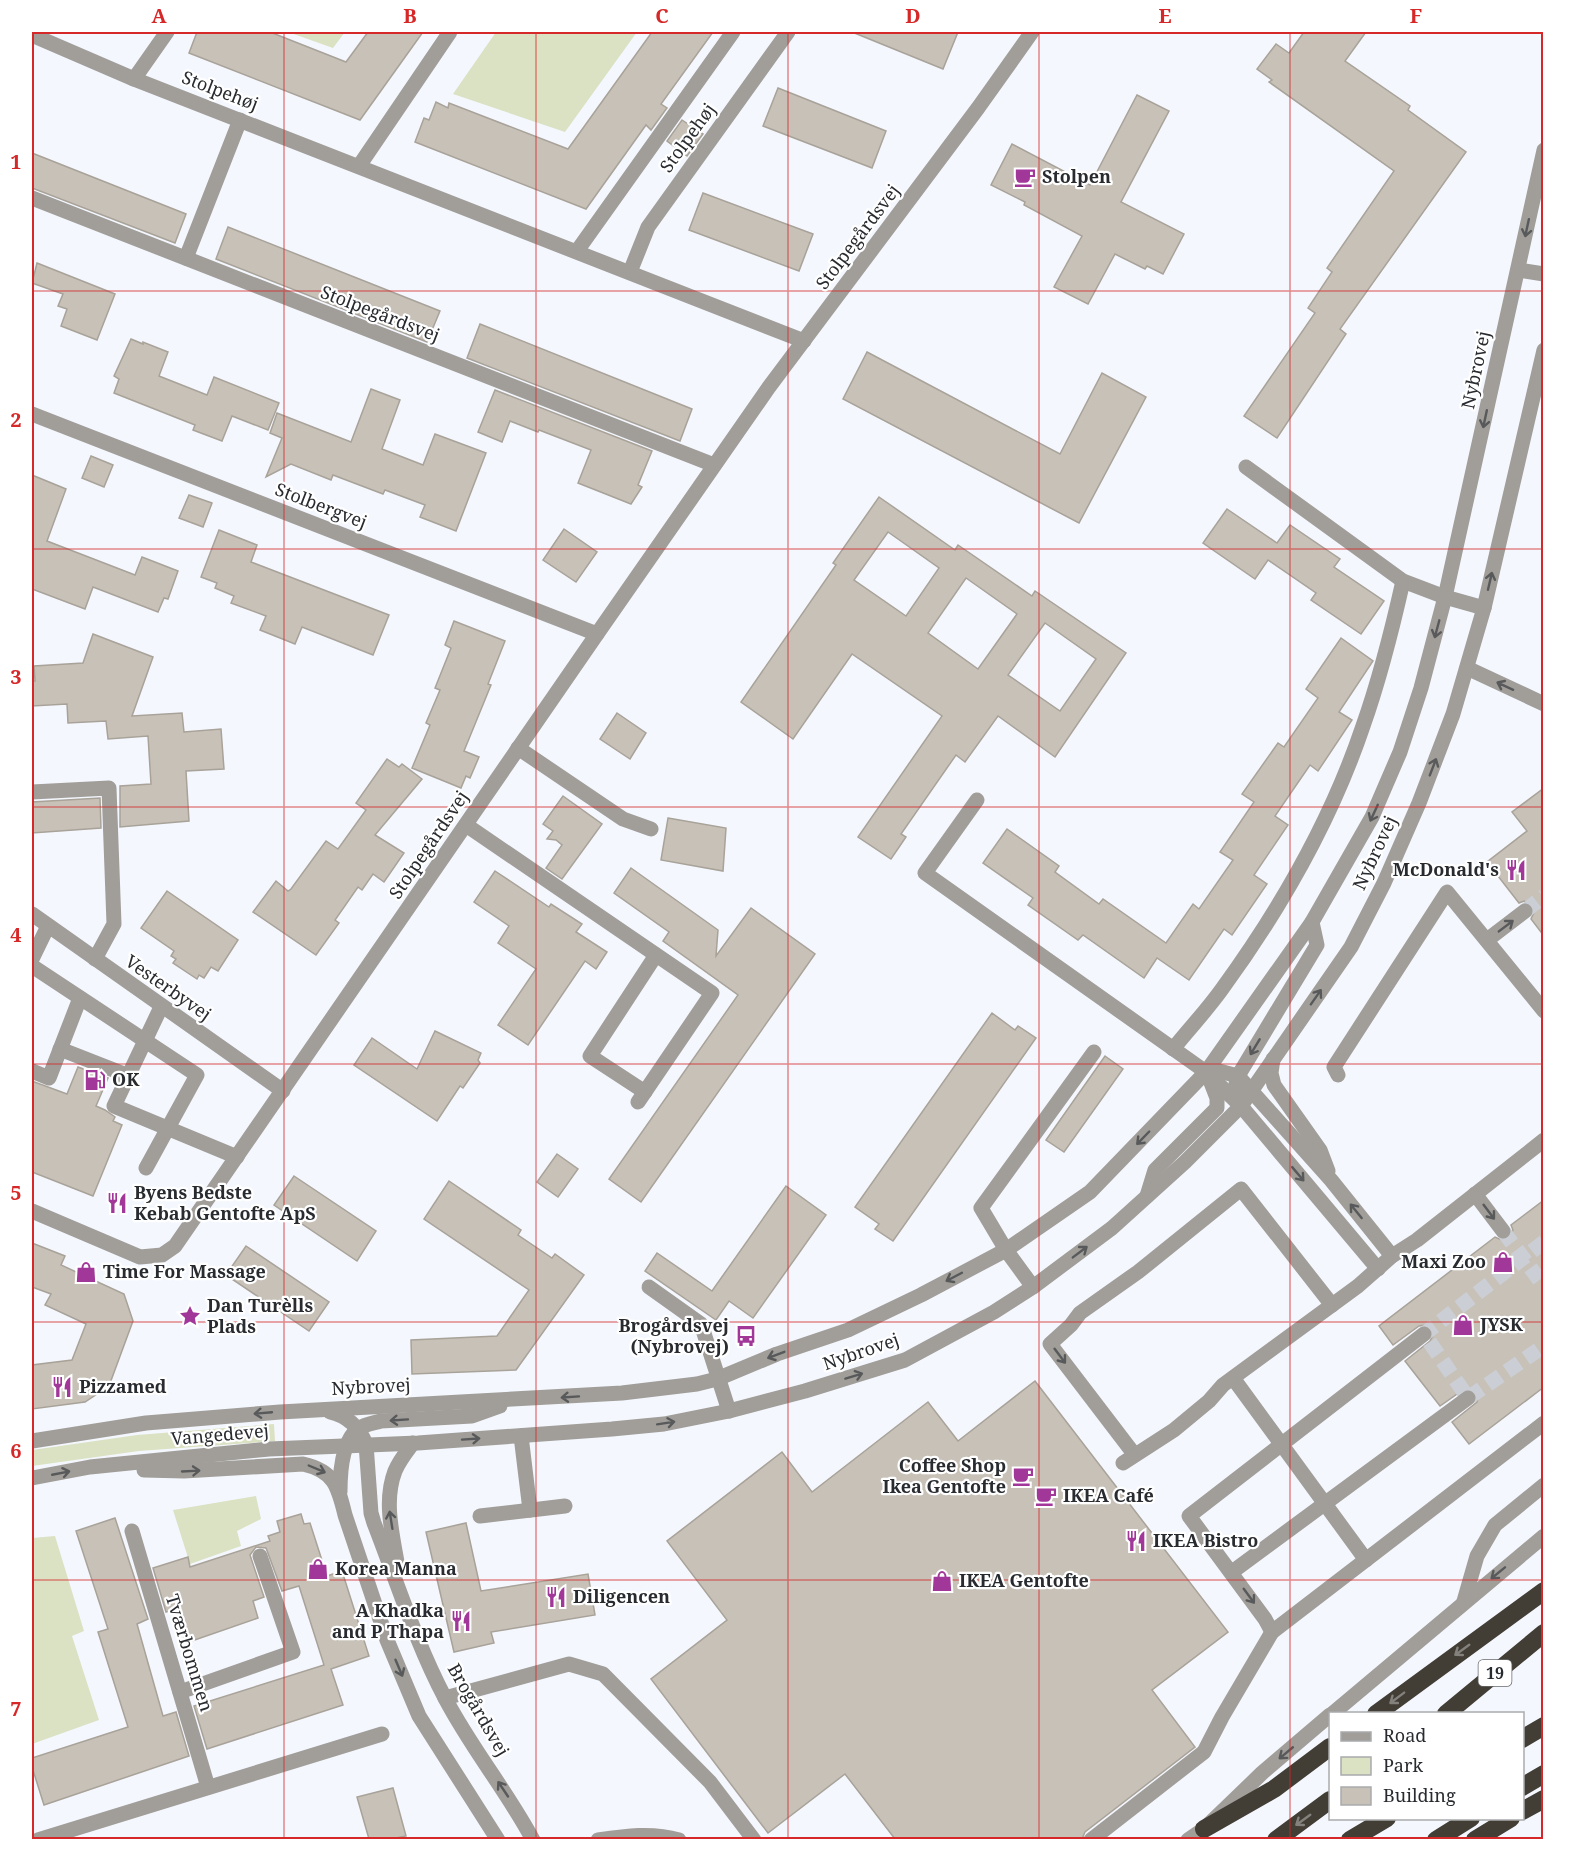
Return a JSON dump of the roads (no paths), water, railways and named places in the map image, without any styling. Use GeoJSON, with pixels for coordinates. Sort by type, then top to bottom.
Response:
{"type":"FeatureCollection","features":[{"type":"Feature","properties":{"kind":"highway"},"geometry":{"type":"LineString","coordinates":[[1377,1712],[1544,1591]]}},
{"type":"Feature","properties":{"kind":"highway","name":"19"},"geometry":{"type":"LineString","coordinates":[[1447,1712],[1544,1634]]}},
{"type":"Feature","properties":{"kind":"highway"},"geometry":{"type":"LineString","coordinates":[[1524,1738],[1544,1726]]}},
{"type":"Feature","properties":{"kind":"highway"},"geometry":{"type":"LineString","coordinates":[[1204,1829],[1274,1789],[1329,1748]]}},
{"type":"Feature","properties":{"kind":"highway"},"geometry":{"type":"LineString","coordinates":[[1524,1786],[1544,1774]]}},
{"type":"Feature","properties":{"kind":"highway"},"geometry":{"type":"LineString","coordinates":[[1524,1811],[1544,1799]]}},
{"type":"Feature","properties":{"kind":"highway"},"geometry":{"type":"LineString","coordinates":[[1276,1839],[1329,1801]]}},
{"type":"Feature","properties":{"kind":"highway"},"geometry":{"type":"LineString","coordinates":[[1350,1839],[1383,1820]]}},
{"type":"Feature","properties":{"kind":"highway"},"geometry":{"type":"LineString","coordinates":[[1436,1839],[1468,1820]]}},
{"type":"Feature","properties":{"kind":"highway"},"geometry":{"type":"LineString","coordinates":[[1475,1839],[1508,1820]]}},
{"type":"Feature","properties":{"kind":"street"},"geometry":{"type":"LineString","coordinates":[[134,79],[167,32]]}},
{"type":"Feature","properties":{"kind":"street"},"geometry":{"type":"LineString","coordinates":[[359,166],[450,32]]}},
{"type":"Feature","properties":{"kind":"street","name":"Stolpehøj"},"geometry":{"type":"LineString","coordinates":[[577,251],[734,32]]}},
{"type":"Feature","properties":{"kind":"street","name":"Stolpehøj"},"geometry":{"type":"LineString","coordinates":[[630,272],[648,226],[788,32]]}},
{"type":"Feature","properties":{"kind":"street","name":"Stolpegårdsvej"},"geometry":{"type":"LineString","coordinates":[[32,1211],[140,1257],[162,1255],[175,1246],[769,387],[978,108],[1032,32]]}},
{"type":"Feature","properties":{"kind":"street","name":"Stolpehøj"},"geometry":{"type":"LineString","coordinates":[[32,35],[134,79],[804,341]]}},
{"type":"Feature","properties":{"kind":"street"},"geometry":{"type":"LineString","coordinates":[[186,258],[240,120]]}},
{"type":"Feature","properties":{"kind":"street","name":"Nybrovej"},"geometry":{"type":"LineString","coordinates":[[321,1410],[622,1393],[697,1384],[717,1379],[777,1354],[848,1330],[1006,1250],[1090,1192],[1206,1072],[1312,922],[1372,817],[1400,752],[1421,688],[1445,597],[1544,150]]}},
{"type":"Feature","properties":{"kind":"street","name":"Stolpegårdsvej"},"geometry":{"type":"LineString","coordinates":[[32,198],[714,465]]}},
{"type":"Feature","properties":{"kind":"street"},"geometry":{"type":"LineString","coordinates":[[1518,270],[1544,274]]}},
{"type":"Feature","properties":{"kind":"street","name":"Nybrovej"},"geometry":{"type":"LineString","coordinates":[[413,1443],[664,1424],[729,1411],[805,1391],[905,1360],[994,1312],[1033,1287],[1112,1228],[1185,1162],[1241,1106],[1351,947],[1384,883],[1419,803],[1453,714],[1467,668],[1484,608],[1544,350]]}},
{"type":"Feature","properties":{"kind":"street","name":"Stolbergvej"},"geometry":{"type":"LineString","coordinates":[[32,414],[597,634]]}},
{"type":"Feature","properties":{"kind":"street"},"geometry":{"type":"LineString","coordinates":[[1246,467],[1403,581],[1445,597],[1484,608]]}},
{"type":"Feature","properties":{"kind":"street"},"geometry":{"type":"LineString","coordinates":[[1173,1049],[1221,991],[1263,930],[1317,836],[1363,727],[1386,655],[1403,581]]}},
{"type":"Feature","properties":{"kind":"street"},"geometry":{"type":"LineString","coordinates":[[1467,668],[1544,704]]}},
{"type":"Feature","properties":{"kind":"street"},"geometry":{"type":"LineString","coordinates":[[518,748],[623,819],[651,829]]}},
{"type":"Feature","properties":{"kind":"street"},"geometry":{"type":"LineString","coordinates":[[32,792],[109,788],[114,924],[95,959]]}},
{"type":"Feature","properties":{"kind":"street"},"geometry":{"type":"LineString","coordinates":[[977,800],[925,873],[1206,1072],[1241,1106],[1378,1269]]}},
{"type":"Feature","properties":{"kind":"street"},"geometry":{"type":"LineString","coordinates":[[466,825],[712,993],[642,1097],[590,1056],[656,955]]}},
{"type":"Feature","properties":{"kind":"street"},"geometry":{"type":"LineString","coordinates":[[1338,1075],[1334,1067],[1447,892],[1544,1011]]}},
{"type":"Feature","properties":{"kind":"street"},"geometry":{"type":"LineString","coordinates":[[1487,940],[1525,911]]}},
{"type":"Feature","properties":{"kind":"street","name":"Vesterbyvej"},"geometry":{"type":"LineString","coordinates":[[32,914],[283,1091]]}},
{"type":"Feature","properties":{"kind":"street"},"geometry":{"type":"LineString","coordinates":[[1241,1106],[1234,1088],[1238,1076],[1317,945],[1312,922]]}},
{"type":"Feature","properties":{"kind":"street"},"geometry":{"type":"LineString","coordinates":[[32,959],[48,926]]}},
{"type":"Feature","properties":{"kind":"street"},"geometry":{"type":"LineString","coordinates":[[32,966],[197,1076],[146,1168]]}},
{"type":"Feature","properties":{"kind":"street"},"geometry":{"type":"LineString","coordinates":[[32,1071],[49,1078],[80,998]]}},
{"type":"Feature","properties":{"kind":"street"},"geometry":{"type":"LineString","coordinates":[[161,1007],[114,1106],[167,1130],[237,1157]]}},
{"type":"Feature","properties":{"kind":"street"},"geometry":{"type":"LineString","coordinates":[[60,1049],[129,1076]]}},
{"type":"Feature","properties":{"kind":"street"},"geometry":{"type":"LineString","coordinates":[[1033,1287],[1006,1250],[981,1208],[1094,1052]]}},
{"type":"Feature","properties":{"kind":"street"},"geometry":{"type":"LineString","coordinates":[[1273,1059],[1271,1073],[1274,1085],[1320,1150],[1331,1180]]}},
{"type":"Feature","properties":{"kind":"street"},"geometry":{"type":"LineString","coordinates":[[1206,1072],[1219,1071],[1238,1076],[1252,1089],[1331,1180],[1392,1256]]}},
{"type":"Feature","properties":{"kind":"street"},"geometry":{"type":"LineString","coordinates":[[1147,1196],[1155,1170],[1217,1108],[1214,1088],[1206,1072]]}},
{"type":"Feature","properties":{"kind":"street"},"geometry":{"type":"LineString","coordinates":[[1332,1305],[1241,1190],[1138,1272],[1080,1313],[1071,1325],[1050,1344],[1129,1459],[1174,1430],[1233,1378],[1332,1305],[1392,1256],[1417,1240],[1544,1140]]}},
{"type":"Feature","properties":{"kind":"street"},"geometry":{"type":"LineString","coordinates":[[1475,1194],[1503,1231]]}},
{"type":"Feature","properties":{"kind":"street"},"geometry":{"type":"LineString","coordinates":[[649,1287],[701,1324],[729,1411]]}},
{"type":"Feature","properties":{"kind":"street"},"geometry":{"type":"LineString","coordinates":[[1272,1632],[1232,1572],[1189,1516],[1424,1334]]}},
{"type":"Feature","properties":{"kind":"street"},"geometry":{"type":"LineString","coordinates":[[1233,1378],[1366,1560]]}},
{"type":"Feature","properties":{"kind":"street"},"geometry":{"type":"LineString","coordinates":[[1232,1572],[1468,1398]]}},
{"type":"Feature","properties":{"kind":"street"},"geometry":{"type":"LineString","coordinates":[[498,1839],[419,1716],[387,1640],[345,1515],[340,1493],[340,1475],[348,1445],[357,1429],[368,1424],[381,1421],[472,1416],[518,1400]]}},
{"type":"Feature","properties":{"kind":"street","name":"Brogårdsvej"},"geometry":{"type":"LineString","coordinates":[[321,1410],[349,1419],[366,1444],[371,1513],[426,1658],[459,1724],[516,1809],[533,1839]]}},
{"type":"Feature","properties":{"kind":"street","name":"Vangedevej"},"geometry":{"type":"LineString","coordinates":[[32,1441],[146,1423],[321,1410]]}},
{"type":"Feature","properties":{"kind":"street"},"geometry":{"type":"LineString","coordinates":[[1091,1839],[1204,1752],[1272,1632],[1544,1423]]}},
{"type":"Feature","properties":{"kind":"street"},"geometry":{"type":"LineString","coordinates":[[521,1436],[530,1510]]}},
{"type":"Feature","properties":{"kind":"street"},"geometry":{"type":"LineString","coordinates":[[403,1599],[389,1514],[390,1490],[396,1469],[413,1443]]}},
{"type":"Feature","properties":{"kind":"street","name":"Vangedevej"},"geometry":{"type":"LineString","coordinates":[[32,1478],[90,1467],[269,1449],[413,1443]]}},
{"type":"Feature","properties":{"kind":"street"},"geometry":{"type":"LineString","coordinates":[[90,1467],[184,1471],[303,1464],[317,1467],[327,1474],[340,1493]]}},
{"type":"Feature","properties":{"kind":"street"},"geometry":{"type":"LineString","coordinates":[[1464,1600],[1477,1556],[1495,1525],[1544,1485]]}},
{"type":"Feature","properties":{"kind":"street"},"geometry":{"type":"LineString","coordinates":[[480,1515],[565,1506]]}},
{"type":"Feature","properties":{"kind":"street","name":"Tværbommen"},"geometry":{"type":"LineString","coordinates":[[132,1531],[208,1786]]}},
{"type":"Feature","properties":{"kind":"street"},"geometry":{"type":"LineString","coordinates":[[1333,1712],[1464,1600],[1544,1536]]}},
{"type":"Feature","properties":{"kind":"street"},"geometry":{"type":"LineString","coordinates":[[180,1692],[293,1652],[260,1556]]}},
{"type":"Feature","properties":{"kind":"street"},"geometry":{"type":"LineString","coordinates":[[445,1698],[569,1664],[603,1674],[710,1782],[754,1839]]}},
{"type":"Feature","properties":{"kind":"street"},"geometry":{"type":"LineString","coordinates":[[1188,1839],[1204,1829],[1262,1773],[1329,1716]]}},
{"type":"Feature","properties":{"kind":"street"},"geometry":{"type":"LineString","coordinates":[[38,1839],[381,1734]]}},
{"type":"Feature","properties":{"kind":"street"},"geometry":{"type":"LineString","coordinates":[[598,1839],[635,1835],[670,1838]]}},
{"type":"Feature","properties":{"kind":"tunnel"},"geometry":{"type":"LineString","coordinates":[[1525,911],[1544,896]]}},
{"type":"Feature","properties":{"kind":"tunnel"},"geometry":{"type":"LineString","coordinates":[[1503,1231],[1544,1286]]}},
{"type":"Feature","properties":{"kind":"tunnel"},"geometry":{"type":"LineString","coordinates":[[1544,1242],[1424,1334],[1468,1398],[1544,1346]]}},
{"type":"Feature","properties":{"kind":"place","name":"Stolpen"},"geometry":{"type":"Point","coordinates":[1025,177]}},
{"type":"Feature","properties":{"kind":"place","name":"McDonald's"},"geometry":{"type":"Point","coordinates":[1516,870]}},
{"type":"Feature","properties":{"kind":"place","name":"OK"},"geometry":{"type":"Point","coordinates":[95,1080]}},
{"type":"Feature","properties":{"kind":"place","name":"Byens Bedste Kebab Gentofte ApS"},"geometry":{"type":"Point","coordinates":[117,1203]}},
{"type":"Feature","properties":{"kind":"place","name":"Maxi Zoo"},"geometry":{"type":"Point","coordinates":[1503,1262]}},
{"type":"Feature","properties":{"kind":"place","name":"Time For Massage"},"geometry":{"type":"Point","coordinates":[86,1272]}},
{"type":"Feature","properties":{"kind":"place","name":"Dan Turèlls Plads"},"geometry":{"type":"Point","coordinates":[190,1316]}},
{"type":"Feature","properties":{"kind":"place","name":"JYSK"},"geometry":{"type":"Point","coordinates":[1463,1325]}},
{"type":"Feature","properties":{"kind":"place","name":"Brogårdsvej (Nybrovej)"},"geometry":{"type":"Point","coordinates":[746,1336]}},
{"type":"Feature","properties":{"kind":"place","name":"Pizzamed"},"geometry":{"type":"Point","coordinates":[62,1387]}},
{"type":"Feature","properties":{"kind":"place","name":"Coffee Shop Ikea Gentofte"},"geometry":{"type":"Point","coordinates":[1023,1476]}},
{"type":"Feature","properties":{"kind":"place","name":"IKEA Café"},"geometry":{"type":"Point","coordinates":[1046,1496]}},
{"type":"Feature","properties":{"kind":"place","name":"IKEA Bistro"},"geometry":{"type":"Point","coordinates":[1136,1541]}},
{"type":"Feature","properties":{"kind":"place","name":"Korea Manna"},"geometry":{"type":"Point","coordinates":[318,1569]}},
{"type":"Feature","properties":{"kind":"place","name":"IKEA Gentofte"},"geometry":{"type":"Point","coordinates":[942,1581]}},
{"type":"Feature","properties":{"kind":"place","name":"Diligencen"},"geometry":{"type":"Point","coordinates":[556,1597]}},
{"type":"Feature","properties":{"kind":"place","name":"A Khadka and P Thapa"},"geometry":{"type":"Point","coordinates":[461,1621]}}]}
